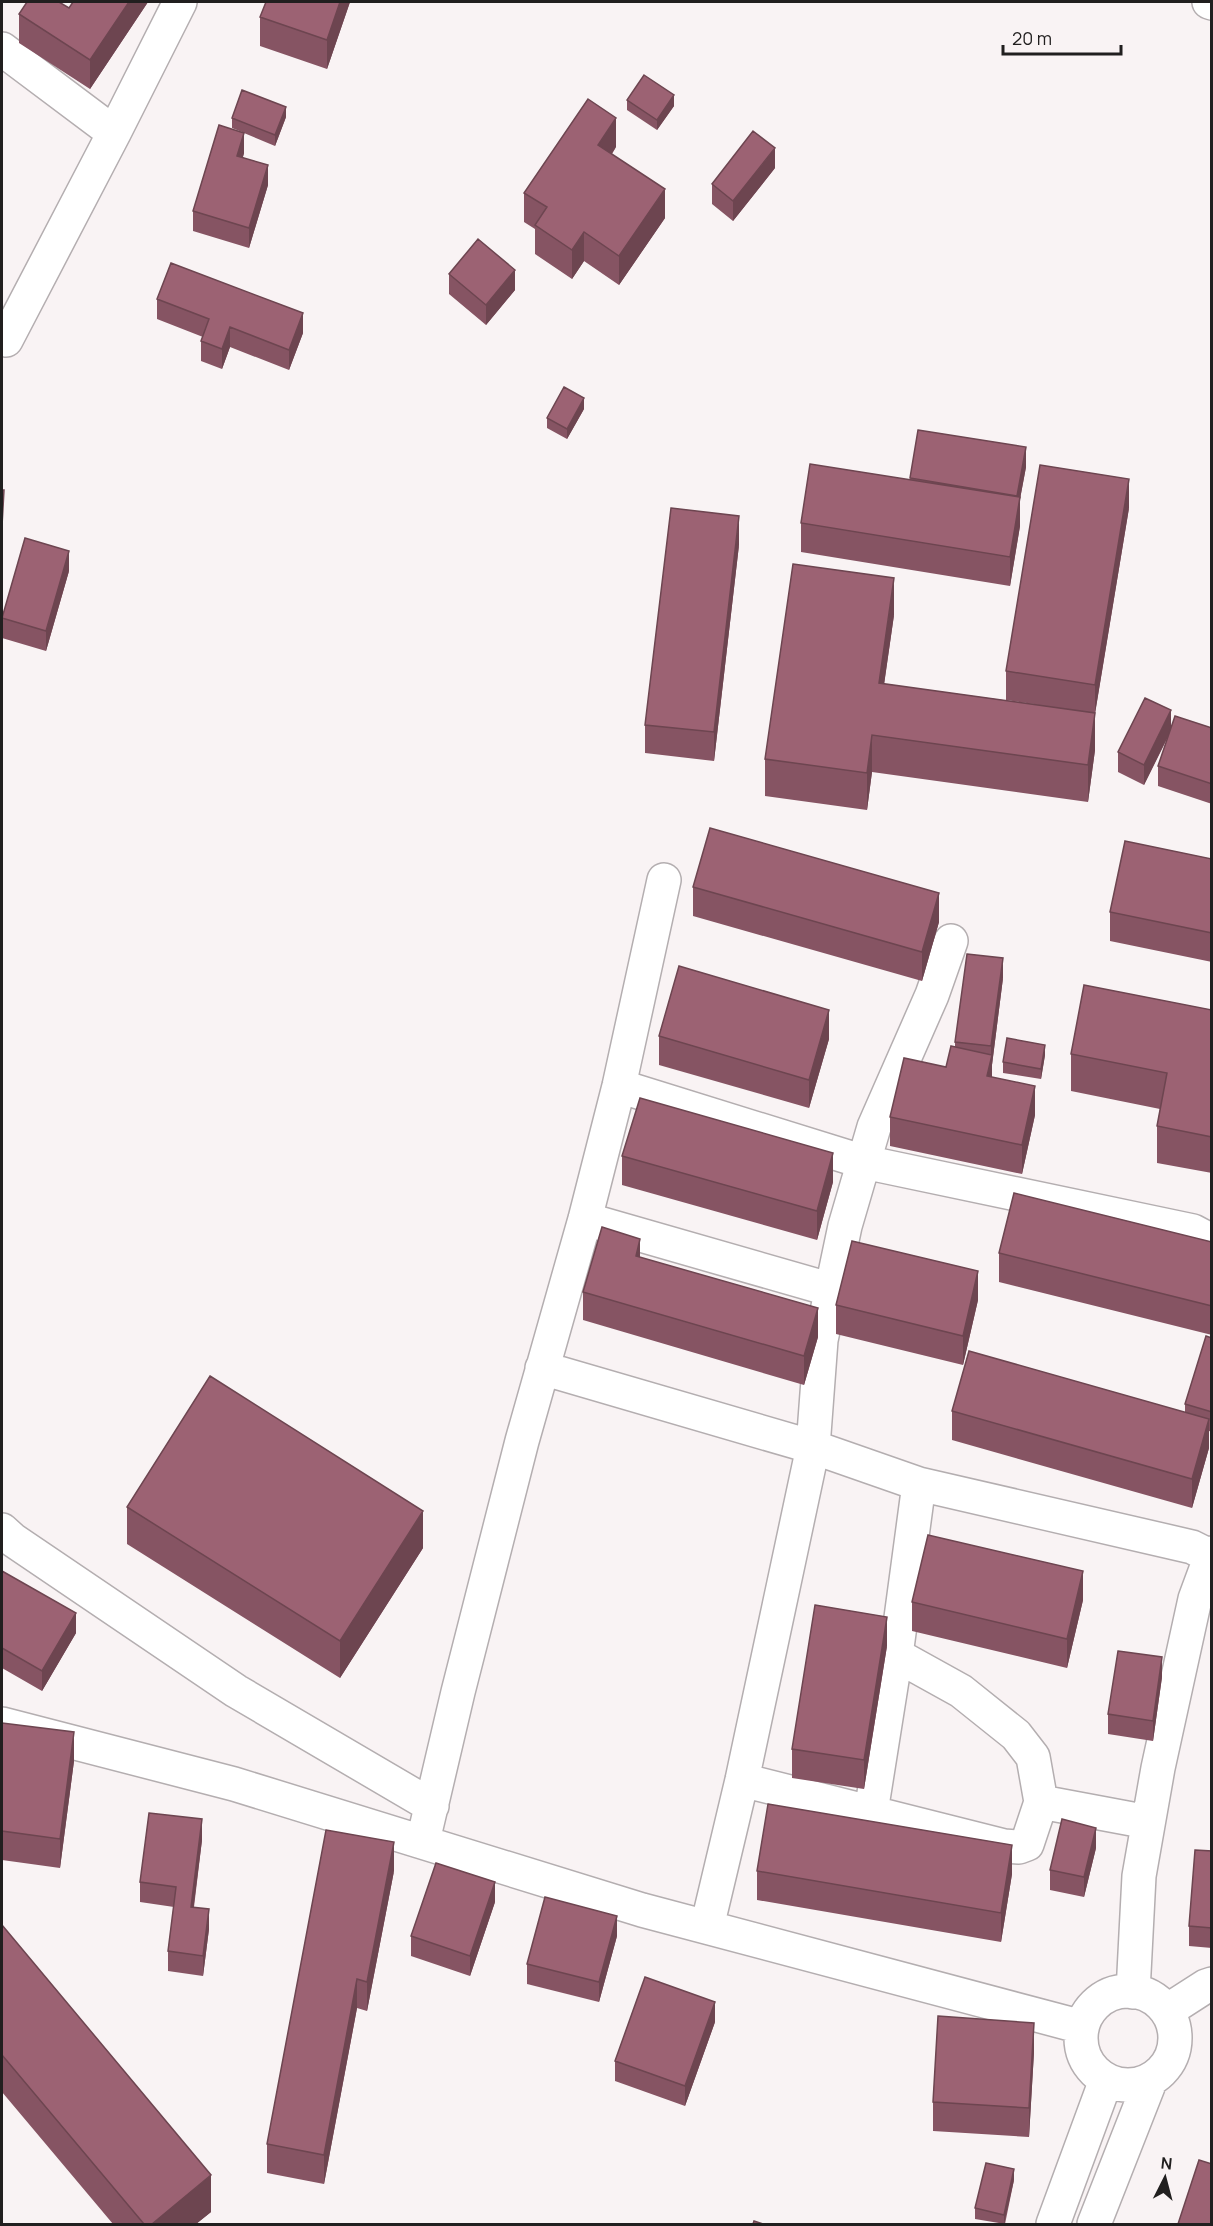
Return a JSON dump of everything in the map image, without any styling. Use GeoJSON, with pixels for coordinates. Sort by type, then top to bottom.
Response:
{"type":"FeatureCollection","features":[{"type":"Feature","properties":{"kind":"street"},"geometry":{"type":"LineString","coordinates":[[6,340],[180,2]]}},
{"type":"Feature","properties":{"kind":"street"},"geometry":{"type":"LineString","coordinates":[[2,49],[114,133]]}},
{"type":"Feature","properties":{"kind":"street"},"geometry":{"type":"LineString","coordinates":[[423,1841],[458,1692],[542,1368],[585,1219],[619,1086],[664,880]]}},
{"type":"Feature","properties":{"kind":"street"},"geometry":{"type":"LineString","coordinates":[[707,1927],[742,1780],[813,1447],[821,1340],[845,1226],[874,1127],[932,995],[951,941]]}},
{"type":"Feature","properties":{"kind":"street"},"geometry":{"type":"LineString","coordinates":[[619,1086],[864,1162],[1193,1231],[1212,1241]]}},
{"type":"Feature","properties":{"kind":"street"},"geometry":{"type":"LineString","coordinates":[[585,1219],[832,1290]]}},
{"type":"Feature","properties":{"kind":"street"},"geometry":{"type":"LineString","coordinates":[[542,1368],[813,1447],[919,1484],[1192,1547],[1211,1555],[1195,1599],[1148,1822],[1139,1876],[1133,1992]]}},
{"type":"Feature","properties":{"kind":"street"},"geometry":{"type":"LineString","coordinates":[[871,1812],[896,1655],[919,1484]]}},
{"type":"Feature","properties":{"kind":"street"},"geometry":{"type":"LineString","coordinates":[[2,1530],[13,1540],[236,1691],[432,1806]]}},
{"type":"Feature","properties":{"kind":"street"},"geometry":{"type":"LineString","coordinates":[[742,1780],[1004,1846],[1019,1847],[1027,1844],[1041,1802],[1033,1757],[1016,1735],[961,1691],[896,1655]]}},
{"type":"Feature","properties":{"kind":"street"},"geometry":{"type":"LineString","coordinates":[[2,1724],[234,1784],[642,1910],[1082,2027]]}},
{"type":"Feature","properties":{"kind":"street"},"geometry":{"type":"LineString","coordinates":[[1041,1802],[1148,1822]]}},
{"type":"Feature","properties":{"kind":"street"},"geometry":{"type":"LineString","coordinates":[[1167,2011],[1212,1984]]}},
{"type":"Feature","properties":{"kind":"street"},"geometry":{"type":"LineString","coordinates":[[1127,1990],[1143,1993],[1156,2000],[1167,2011],[1174,2025],[1176,2041],[1172,2056],[1164,2069],[1151,2079],[1137,2084],[1121,2085],[1106,2080],[1094,2070],[1085,2057],[1081,2043],[1082,2027],[1088,2012],[1098,2001],[1112,1993],[1127,1990]]}},
{"type":"Feature","properties":{"kind":"street"},"geometry":{"type":"LineString","coordinates":[[1094,2224],[1151,2079]]}},
{"type":"Feature","properties":{"kind":"street"},"geometry":{"type":"LineString","coordinates":[[1053,2224],[1106,2080]]}},
{"type":"Feature","properties":{"kind":"building"},"geometry":{"type":"Polygon","coordinates":[[[27,2],[59,2],[69,8],[73,2],[129,2],[90,60],[19,14],[27,2]]]}},
{"type":"Feature","properties":{"kind":"building"},"geometry":{"type":"Polygon","coordinates":[[[266,2],[340,2],[327,40],[260,17],[266,2]]]}},
{"type":"Feature","properties":{"kind":"building"},"geometry":{"type":"Polygon","coordinates":[[[644,75],[674,95],[657,120],[627,100],[644,75]]]}},
{"type":"Feature","properties":{"kind":"building"},"geometry":{"type":"Polygon","coordinates":[[[242,90],[286,107],[275,135],[232,118],[242,90]]]}},
{"type":"Feature","properties":{"kind":"building"},"geometry":{"type":"Polygon","coordinates":[[[588,99],[616,118],[598,145],[665,189],[619,256],[584,232],[572,250],[535,225],[547,207],[524,193],[588,99]]]}},
{"type":"Feature","properties":{"kind":"building"},"geometry":{"type":"Polygon","coordinates":[[[219,125],[244,133],[237,156],[268,165],[249,228],[193,211],[219,125]]]}},
{"type":"Feature","properties":{"kind":"building"},"geometry":{"type":"Polygon","coordinates":[[[753,131],[775,148],[733,201],[712,184],[753,131]]]}},
{"type":"Feature","properties":{"kind":"building"},"geometry":{"type":"Polygon","coordinates":[[[478,239],[515,270],[486,305],[449,274],[478,239]]]}},
{"type":"Feature","properties":{"kind":"building"},"geometry":{"type":"Polygon","coordinates":[[[171,263],[303,313],[289,350],[230,327],[222,349],[201,341],[209,319],[157,299],[171,263]]]}},
{"type":"Feature","properties":{"kind":"building"},"geometry":{"type":"Polygon","coordinates":[[[564,387],[584,398],[567,429],[547,418],[564,387]]]}},
{"type":"Feature","properties":{"kind":"building"},"geometry":{"type":"Polygon","coordinates":[[[918,430],[1026,447],[1017,496],[910,478],[918,430]]]}},
{"type":"Feature","properties":{"kind":"building"},"geometry":{"type":"Polygon","coordinates":[[[810,464],[1020,497],[1010,557],[801,523],[810,464]]]}},
{"type":"Feature","properties":{"kind":"building"},"geometry":{"type":"Polygon","coordinates":[[[1040,465],[1129,479],[1095,685],[1006,671],[1040,465]]]}},
{"type":"Feature","properties":{"kind":"building"},"geometry":{"type":"Polygon","coordinates":[[[2,490],[4,490],[2,526],[2,490]]]}},
{"type":"Feature","properties":{"kind":"building"},"geometry":{"type":"Polygon","coordinates":[[[671,508],[739,516],[714,732],[645,725],[671,508]]]}},
{"type":"Feature","properties":{"kind":"building"},"geometry":{"type":"Polygon","coordinates":[[[25,538],[69,551],[46,631],[2,618],[25,538]]]}},
{"type":"Feature","properties":{"kind":"building"},"geometry":{"type":"Polygon","coordinates":[[[793,564],[894,578],[879,683],[1095,713],[1088,765],[872,735],[867,773],[765,759],[793,564]]]}},
{"type":"Feature","properties":{"kind":"building"},"geometry":{"type":"Polygon","coordinates":[[[1145,698],[1171,710],[1144,765],[1118,752],[1145,698]]]}},
{"type":"Feature","properties":{"kind":"building"},"geometry":{"type":"Polygon","coordinates":[[[1175,716],[1212,728],[1212,784],[1158,766],[1175,716]]]}},
{"type":"Feature","properties":{"kind":"building"},"geometry":{"type":"Polygon","coordinates":[[[710,828],[939,893],[922,952],[693,887],[710,828]]]}},
{"type":"Feature","properties":{"kind":"building"},"geometry":{"type":"Polygon","coordinates":[[[1125,841],[1212,859],[1212,933],[1110,912],[1125,841]]]}},
{"type":"Feature","properties":{"kind":"building"},"geometry":{"type":"Polygon","coordinates":[[[967,954],[1003,958],[991,1046],[955,1042],[967,954]]]}},
{"type":"Feature","properties":{"kind":"building"},"geometry":{"type":"Polygon","coordinates":[[[679,966],[829,1010],[809,1080],[659,1036],[679,966]]]}},
{"type":"Feature","properties":{"kind":"building"},"geometry":{"type":"Polygon","coordinates":[[[1084,985],[1212,1010],[1212,1137],[1157,1126],[1167,1073],[1071,1054],[1084,985]]]}},
{"type":"Feature","properties":{"kind":"building"},"geometry":{"type":"Polygon","coordinates":[[[1007,1038],[1045,1045],[1041,1069],[1003,1062],[1007,1038]]]}},
{"type":"Feature","properties":{"kind":"building"},"geometry":{"type":"Polygon","coordinates":[[[951,1046],[992,1055],[987,1076],[1035,1086],[1022,1145],[890,1117],[904,1058],[946,1067],[951,1046]]]}},
{"type":"Feature","properties":{"kind":"building"},"geometry":{"type":"Polygon","coordinates":[[[640,1098],[833,1153],[817,1211],[622,1156],[640,1098]]]}},
{"type":"Feature","properties":{"kind":"building"},"geometry":{"type":"Polygon","coordinates":[[[1014,1193],[1212,1242],[1212,1306],[999,1253],[1014,1193]]]}},
{"type":"Feature","properties":{"kind":"building"},"geometry":{"type":"Polygon","coordinates":[[[602,1227],[640,1239],[636,1256],[818,1308],[804,1356],[583,1292],[602,1227]]]}},
{"type":"Feature","properties":{"kind":"building"},"geometry":{"type":"Polygon","coordinates":[[[852,1241],[978,1271],[963,1336],[836,1305],[852,1241]]]}},
{"type":"Feature","properties":{"kind":"building"},"geometry":{"type":"Polygon","coordinates":[[[1206,1336],[1212,1338],[1212,1412],[1185,1404],[1206,1336]]]}},
{"type":"Feature","properties":{"kind":"building"},"geometry":{"type":"Polygon","coordinates":[[[969,1351],[1209,1419],[1192,1479],[952,1411],[969,1351]]]}},
{"type":"Feature","properties":{"kind":"building"},"geometry":{"type":"Polygon","coordinates":[[[210,1376],[423,1511],[340,1641],[127,1507],[210,1376]]]}},
{"type":"Feature","properties":{"kind":"building"},"geometry":{"type":"Polygon","coordinates":[[[928,1535],[1083,1571],[1067,1639],[912,1602],[928,1535]]]}},
{"type":"Feature","properties":{"kind":"building"},"geometry":{"type":"Polygon","coordinates":[[[2,1571],[76,1613],[42,1671],[2,1648],[2,1571]]]}},
{"type":"Feature","properties":{"kind":"building"},"geometry":{"type":"Polygon","coordinates":[[[815,1605],[887,1617],[864,1760],[792,1749],[815,1605]]]}},
{"type":"Feature","properties":{"kind":"building"},"geometry":{"type":"Polygon","coordinates":[[[1118,1651],[1162,1657],[1153,1721],[1108,1714],[1118,1651]]]}},
{"type":"Feature","properties":{"kind":"building"},"geometry":{"type":"Polygon","coordinates":[[[2,1723],[74,1732],[60,1839],[2,1831],[2,1723]]]}},
{"type":"Feature","properties":{"kind":"building"},"geometry":{"type":"Polygon","coordinates":[[[768,1804],[1012,1845],[1001,1913],[757,1871],[768,1804]]]}},
{"type":"Feature","properties":{"kind":"building"},"geometry":{"type":"Polygon","coordinates":[[[149,1813],[202,1819],[191,1907],[209,1909],[203,1956],[168,1951],[176,1887],[140,1882],[149,1813]]]}},
{"type":"Feature","properties":{"kind":"building"},"geometry":{"type":"Polygon","coordinates":[[[1062,1819],[1096,1828],[1084,1877],[1050,1870],[1062,1819]]]}},
{"type":"Feature","properties":{"kind":"building"},"geometry":{"type":"Polygon","coordinates":[[[326,1830],[394,1842],[367,1982],[357,1979],[324,2155],[267,2144],[326,1830]]]}},
{"type":"Feature","properties":{"kind":"building"},"geometry":{"type":"Polygon","coordinates":[[[1195,1850],[1212,1851],[1212,1928],[1189,1926],[1195,1850]]]}},
{"type":"Feature","properties":{"kind":"building"},"geometry":{"type":"Polygon","coordinates":[[[436,1863],[495,1882],[470,1956],[411,1936],[436,1863]]]}},
{"type":"Feature","properties":{"kind":"building"},"geometry":{"type":"Polygon","coordinates":[[[545,1897],[617,1916],[599,1982],[527,1964],[545,1897]]]}},
{"type":"Feature","properties":{"kind":"building"},"geometry":{"type":"Polygon","coordinates":[[[2,1925],[211,2175],[152,2224],[144,2224],[2,2055],[2,1925]]]}},
{"type":"Feature","properties":{"kind":"building"},"geometry":{"type":"Polygon","coordinates":[[[645,1977],[715,2002],[685,2086],[615,2061],[645,1977]]]}},
{"type":"Feature","properties":{"kind":"building"},"geometry":{"type":"Polygon","coordinates":[[[938,2016],[1034,2023],[1029,2108],[933,2102],[938,2016]]]}},
{"type":"Feature","properties":{"kind":"building"},"geometry":{"type":"Polygon","coordinates":[[[1199,2160],[1212,2164],[1212,2224],[1178,2224],[1199,2160]]]}},
{"type":"Feature","properties":{"kind":"building"},"geometry":{"type":"Polygon","coordinates":[[[986,2163],[1014,2169],[1004,2215],[975,2208],[986,2163]]]}}]}
